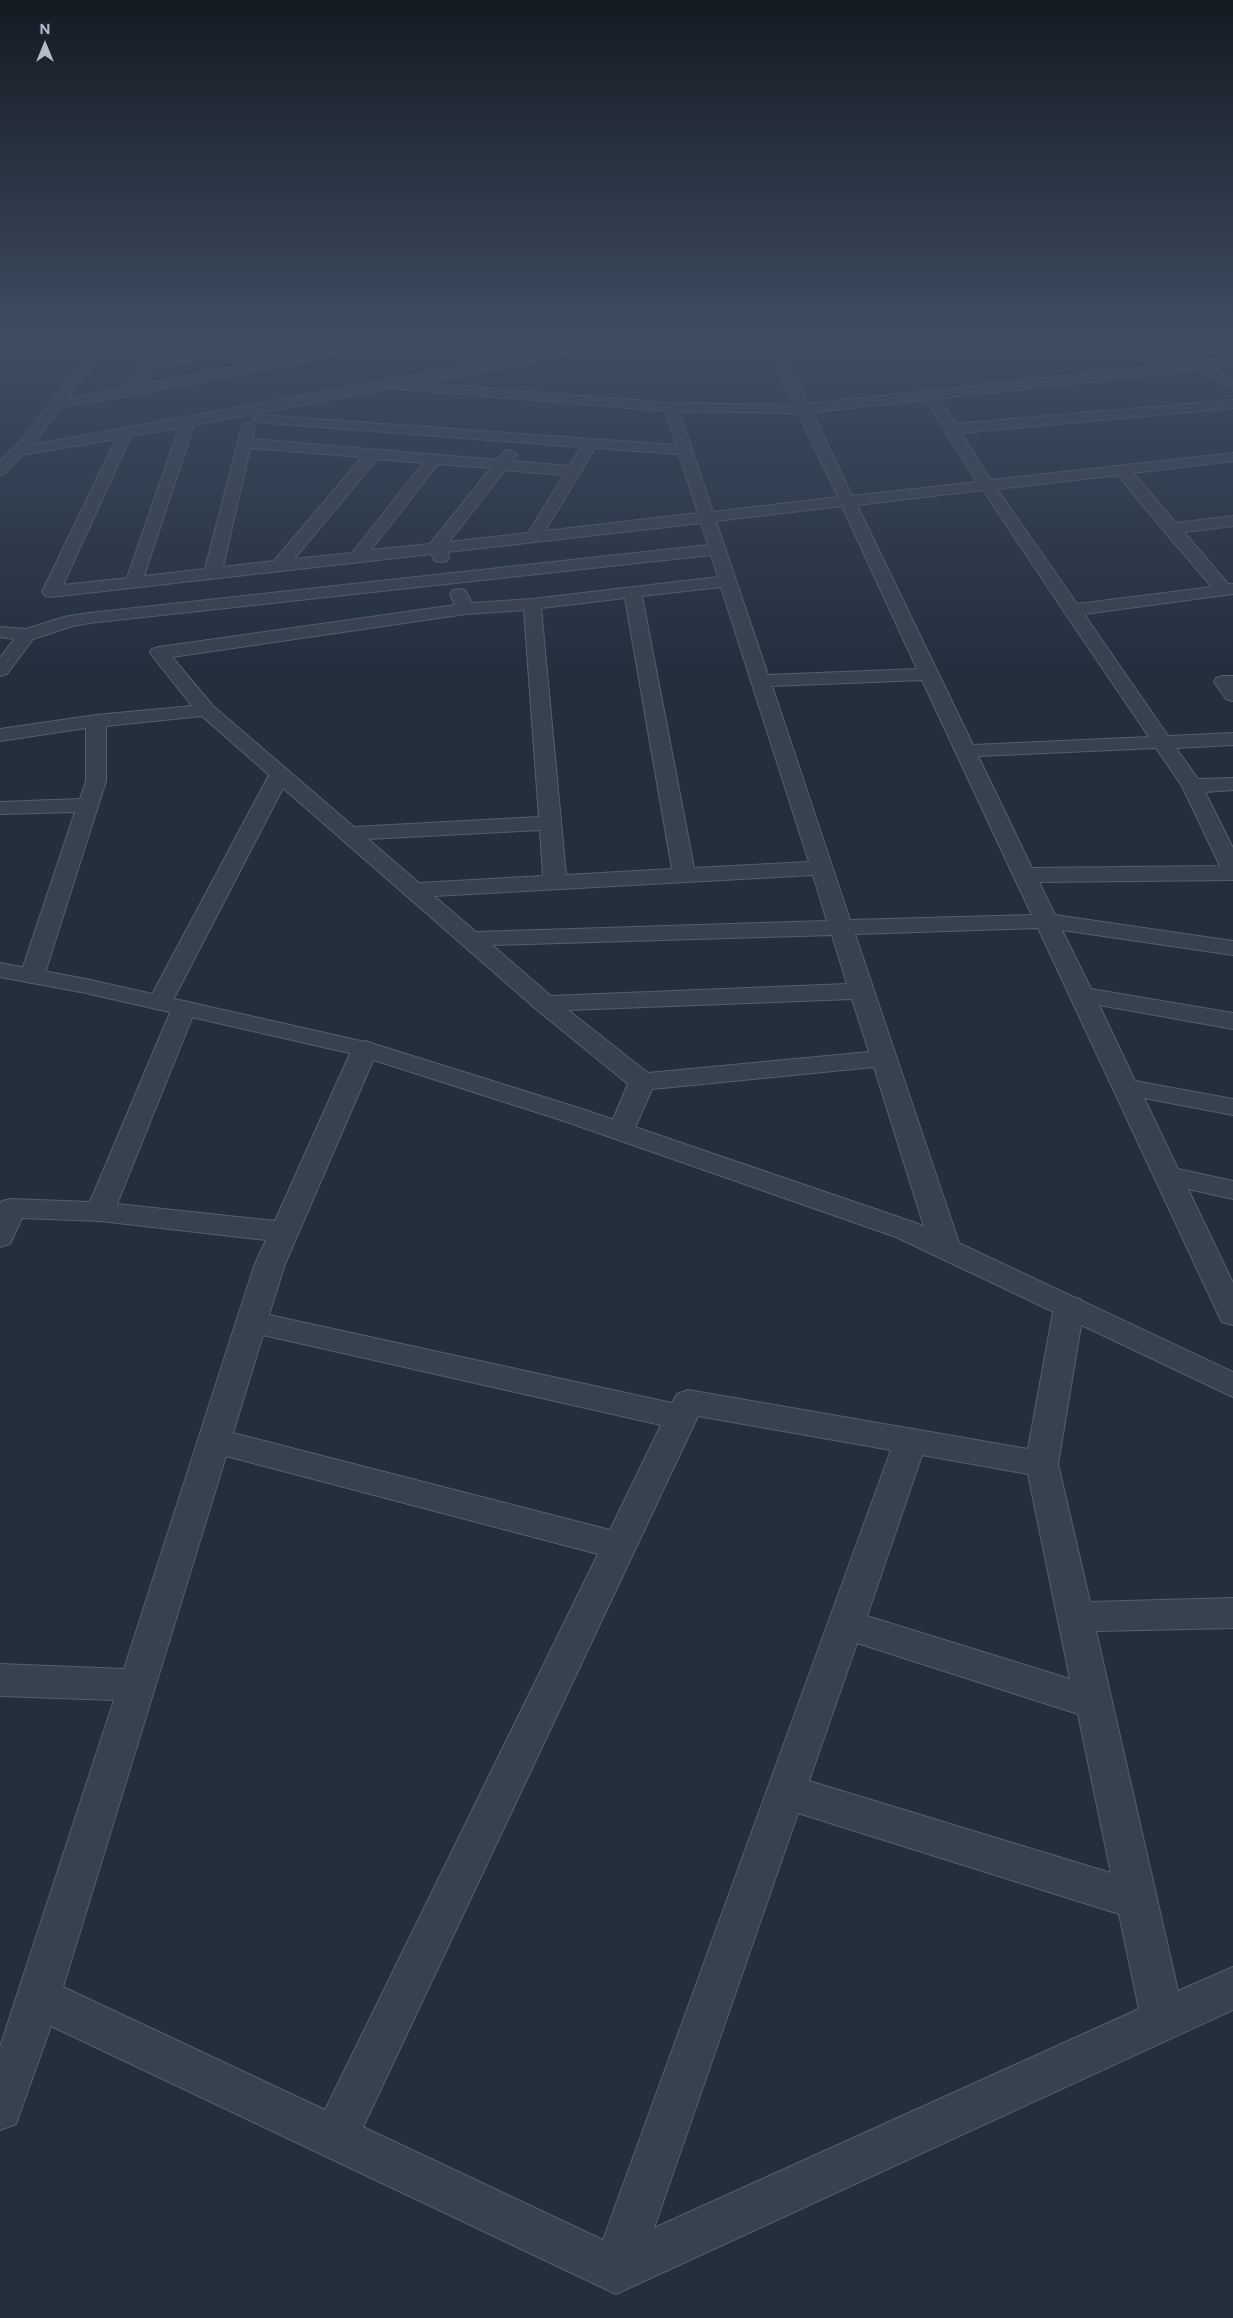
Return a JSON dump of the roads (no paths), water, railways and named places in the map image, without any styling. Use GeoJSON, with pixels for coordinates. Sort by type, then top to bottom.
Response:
{"type":"FeatureCollection","features":[{"type":"Feature","properties":{"kind":"street"},"geometry":{"type":"LineString","coordinates":[[0,470],[20,451]]}},
{"type":"Feature","properties":{"kind":"street"},"geometry":{"type":"LineString","coordinates":[[117,451],[51,592],[1233,457]]}},
{"type":"Feature","properties":{"kind":"street"},"geometry":{"type":"LineString","coordinates":[[134,582],[178,451]]}},
{"type":"Feature","properties":{"kind":"street"},"geometry":{"type":"LineString","coordinates":[[213,573],[242,451]]}},
{"type":"Feature","properties":{"kind":"street"},"geometry":{"type":"LineString","coordinates":[[340,451],[574,471]]}},
{"type":"Feature","properties":{"kind":"street"},"geometry":{"type":"LineString","coordinates":[[436,548],[511,451]]}},
{"type":"Feature","properties":{"kind":"street"},"geometry":{"type":"LineString","coordinates":[[534,536],[585,451]]}},
{"type":"Feature","properties":{"kind":"street"},"geometry":{"type":"LineString","coordinates":[[685,451],[946,1249]]}},
{"type":"Feature","properties":{"kind":"street"},"geometry":{"type":"LineString","coordinates":[[823,451],[1230,1304]]}},
{"type":"Feature","properties":{"kind":"street"},"geometry":{"type":"LineString","coordinates":[[966,451],[1192,786],[1233,872],[1024,874]]}},
{"type":"Feature","properties":{"kind":"street"},"geometry":{"type":"LineString","coordinates":[[280,565],[373,454]]}},
{"type":"Feature","properties":{"kind":"street"},"geometry":{"type":"LineString","coordinates":[[357,556],[434,459]]}},
{"type":"Feature","properties":{"kind":"street"},"geometry":{"type":"LineString","coordinates":[[1121,469],[1171,529],[1228,590]]}},
{"type":"Feature","properties":{"kind":"street"},"geometry":{"type":"LineString","coordinates":[[1171,529],[1233,521]]}},
{"type":"Feature","properties":{"kind":"street"},"geometry":{"type":"LineString","coordinates":[[436,548],[466,609]]}},
{"type":"Feature","properties":{"kind":"street"},"geometry":{"type":"LineString","coordinates":[[0,632],[27,636],[83,619],[716,549]]}},
{"type":"Feature","properties":{"kind":"street"},"geometry":{"type":"LineString","coordinates":[[727,581],[532,604],[466,609],[159,652],[206,710],[545,1004],[642,1082],[883,1058]]}},
{"type":"Feature","properties":{"kind":"street"},"geometry":{"type":"LineString","coordinates":[[1072,610],[1228,590]]}},
{"type":"Feature","properties":{"kind":"street"},"geometry":{"type":"LineString","coordinates":[[632,592],[684,875]]}},
{"type":"Feature","properties":{"kind":"street"},"geometry":{"type":"LineString","coordinates":[[532,604],[555,882]]}},
{"type":"Feature","properties":{"kind":"street"},"geometry":{"type":"LineString","coordinates":[[0,670],[27,636]]}},
{"type":"Feature","properties":{"kind":"street"},"geometry":{"type":"LineString","coordinates":[[760,681],[929,674]]}},
{"type":"Feature","properties":{"kind":"street"},"geometry":{"type":"LineString","coordinates":[[1233,682],[1223,682],[1233,695]]}},
{"type":"Feature","properties":{"kind":"street"},"geometry":{"type":"LineString","coordinates":[[0,735],[96,721],[206,710]]}},
{"type":"Feature","properties":{"kind":"street"},"geometry":{"type":"LineString","coordinates":[[32,976],[96,781],[96,721]]}},
{"type":"Feature","properties":{"kind":"street"},"geometry":{"type":"LineString","coordinates":[[966,751],[1233,739]]}},
{"type":"Feature","properties":{"kind":"street"},"geometry":{"type":"LineString","coordinates":[[100,1212],[172,1005],[280,774]]}},
{"type":"Feature","properties":{"kind":"street"},"geometry":{"type":"LineString","coordinates":[[1192,786],[1233,784]]}},
{"type":"Feature","properties":{"kind":"street"},"geometry":{"type":"LineString","coordinates":[[0,808],[88,804]]}},
{"type":"Feature","properties":{"kind":"street"},"geometry":{"type":"LineString","coordinates":[[349,834],[550,823]]}},
{"type":"Feature","properties":{"kind":"street"},"geometry":{"type":"LineString","coordinates":[[412,890],[821,868]]}},
{"type":"Feature","properties":{"kind":"street"},"geometry":{"type":"LineString","coordinates":[[469,939],[1047,921],[1233,948]]}},
{"type":"Feature","properties":{"kind":"street"},"geometry":{"type":"LineString","coordinates":[[0,970],[172,1005],[365,1049],[621,1131],[906,1230],[1233,1385]]}},
{"type":"Feature","properties":{"kind":"street"},"geometry":{"type":"LineString","coordinates":[[545,1004],[861,991]]}},
{"type":"Feature","properties":{"kind":"street"},"geometry":{"type":"LineString","coordinates":[[1082,995],[1233,1021]]}},
{"type":"Feature","properties":{"kind":"street"},"geometry":{"type":"LineString","coordinates":[[0,2108],[40,1998],[270,1264],[365,1049]]}},
{"type":"Feature","properties":{"kind":"street"},"geometry":{"type":"LineString","coordinates":[[621,1131],[642,1082]]}},
{"type":"Feature","properties":{"kind":"street"},"geometry":{"type":"LineString","coordinates":[[1126,1087],[1233,1107]]}},
{"type":"Feature","properties":{"kind":"street"},"geometry":{"type":"LineString","coordinates":[[1168,1176],[1233,1190]]}},
{"type":"Feature","properties":{"kind":"street"},"geometry":{"type":"LineString","coordinates":[[2,1224],[12,1208],[100,1212],[284,1232]]}},
{"type":"Feature","properties":{"kind":"street"},"geometry":{"type":"LineString","coordinates":[[1068,1307],[1042,1464],[1163,2020]]}},
{"type":"Feature","properties":{"kind":"street"},"geometry":{"type":"LineString","coordinates":[[251,1322],[682,1417]]}},
{"type":"Feature","properties":{"kind":"street"},"geometry":{"type":"LineString","coordinates":[[334,2138],[688,1402],[1042,1464]]}},
{"type":"Feature","properties":{"kind":"street"},"geometry":{"type":"LineString","coordinates":[[214,1441],[619,1546]]}},
{"type":"Feature","properties":{"kind":"street"},"geometry":{"type":"LineString","coordinates":[[616,2270],[911,1441]]}},
{"type":"Feature","properties":{"kind":"street"},"geometry":{"type":"LineString","coordinates":[[1075,1617],[1233,1613]]}},
{"type":"Feature","properties":{"kind":"street"},"geometry":{"type":"LineString","coordinates":[[846,1624],[1094,1703]]}},
{"type":"Feature","properties":{"kind":"street"},"geometry":{"type":"LineString","coordinates":[[0,1680],[138,1685]]}},
{"type":"Feature","properties":{"kind":"street"},"geometry":{"type":"LineString","coordinates":[[786,1792],[1137,1900]]}},
{"type":"Feature","properties":{"kind":"street"},"geometry":{"type":"LineString","coordinates":[[40,1998],[616,2270],[1233,1988]]}}]}
